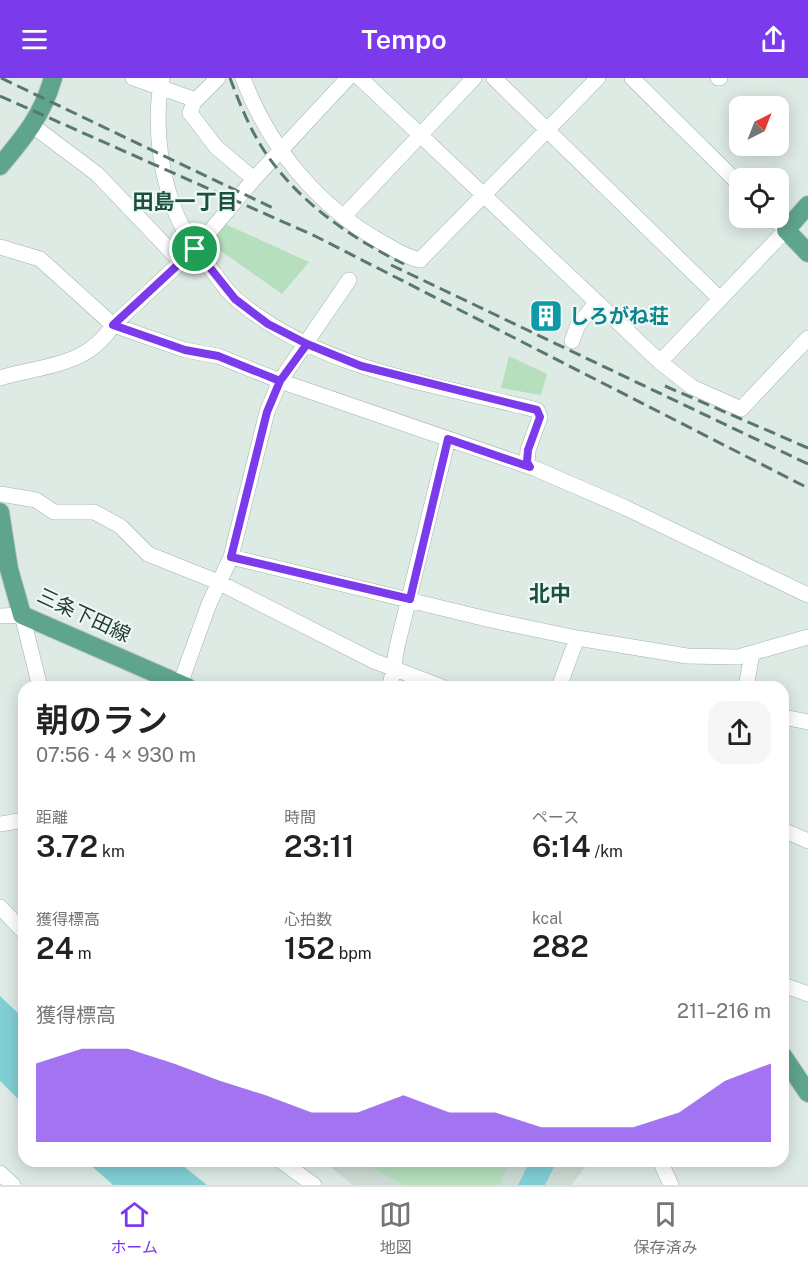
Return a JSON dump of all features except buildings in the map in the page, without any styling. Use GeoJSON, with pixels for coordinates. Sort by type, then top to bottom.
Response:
{"type":"FeatureCollection","features":[{"type":"Feature","properties":{"kind":"main road"},"geometry":{"type":"LineString","coordinates":[[0,166],[33,126],[47,98],[53,78]]}},
{"type":"Feature","properties":{"kind":"main road"},"geometry":{"type":"LineString","coordinates":[[789,217],[808,205]]}},
{"type":"Feature","properties":{"kind":"main road"},"geometry":{"type":"LineString","coordinates":[[783,228],[808,253]]}},
{"type":"Feature","properties":{"kind":"main road","name":"三条下田線"},"geometry":{"type":"LineString","coordinates":[[0,512],[9,569],[22,615],[171,681]]}},
{"type":"Feature","properties":{"kind":"main road"},"geometry":{"type":"LineString","coordinates":[[789,1065],[808,1093]]}},
{"type":"Feature","properties":{"kind":"street"},"geometry":{"type":"LineString","coordinates":[[133,78],[161,84],[196,100]]}},
{"type":"Feature","properties":{"kind":"street"},"geometry":{"type":"LineString","coordinates":[[218,78],[196,100],[190,113],[204,134],[254,179]]}},
{"type":"Feature","properties":{"kind":"street"},"geometry":{"type":"LineString","coordinates":[[243,78],[258,113],[280,150],[309,186],[365,234],[409,258],[420,260],[598,78]]}},
{"type":"Feature","properties":{"kind":"street"},"geometry":{"type":"LineString","coordinates":[[0,378],[78,359],[107,334],[113,325],[195,249],[254,179],[348,78]]}},
{"type":"Feature","properties":{"kind":"street"},"geometry":{"type":"LineString","coordinates":[[360,78],[660,362],[692,387],[741,409],[808,338]]}},
{"type":"Feature","properties":{"kind":"street"},"geometry":{"type":"LineString","coordinates":[[344,216],[474,78]]}},
{"type":"Feature","properties":{"kind":"street"},"geometry":{"type":"LineString","coordinates":[[494,78],[720,298]]}},
{"type":"Feature","properties":{"kind":"street"},"geometry":{"type":"LineString","coordinates":[[632,78],[729,174]]}},
{"type":"Feature","properties":{"kind":"street"},"geometry":{"type":"LineString","coordinates":[[161,84],[158,114],[165,181],[179,224],[195,249],[235,299],[268,324],[307,344],[361,366],[537,410],[540,417],[528,450],[527,462],[530,467]]}},
{"type":"Feature","properties":{"kind":"street"},"geometry":{"type":"LineString","coordinates":[[33,126],[97,174],[181,262]]}},
{"type":"Feature","properties":{"kind":"street"},"geometry":{"type":"LineString","coordinates":[[660,362],[720,298],[776,228]]}},
{"type":"Feature","properties":{"kind":"street"},"geometry":{"type":"LineString","coordinates":[[0,247],[40,259],[113,325],[185,350],[218,356],[280,381],[530,467],[626,508],[808,595]]}},
{"type":"Feature","properties":{"kind":"street"},"geometry":{"type":"LineString","coordinates":[[184,681],[218,582],[231,557],[267,412],[280,381],[349,280]]}},
{"type":"Feature","properties":{"kind":"street"},"geometry":{"type":"LineString","coordinates":[[572,341],[578,325],[597,302]]}},
{"type":"Feature","properties":{"kind":"street"},"geometry":{"type":"LineString","coordinates":[[391,681],[448,439]]}},
{"type":"Feature","properties":{"kind":"street"},"geometry":{"type":"LineString","coordinates":[[0,494],[36,500],[54,512],[94,512],[120,526],[148,554],[218,582],[394,669],[426,681]]}},
{"type":"Feature","properties":{"kind":"street"},"geometry":{"type":"LineString","coordinates":[[231,557],[410,599],[431,606],[576,638],[705,658],[738,657],[808,638]]}},
{"type":"Feature","properties":{"kind":"street"},"geometry":{"type":"LineString","coordinates":[[0,616],[22,615],[38,681]]}},
{"type":"Feature","properties":{"kind":"street"},"geometry":{"type":"LineString","coordinates":[[561,681],[576,638]]}},
{"type":"Feature","properties":{"kind":"street"},"geometry":{"type":"LineString","coordinates":[[747,681],[752,654]]}},
{"type":"Feature","properties":{"kind":"street"},"geometry":{"type":"LineString","coordinates":[[789,718],[808,722]]}},
{"type":"Feature","properties":{"kind":"street"},"geometry":{"type":"LineString","coordinates":[[0,825],[18,821]]}},
{"type":"Feature","properties":{"kind":"street"},"geometry":{"type":"LineString","coordinates":[[789,833],[808,841]]}},
{"type":"Feature","properties":{"kind":"street"},"geometry":{"type":"LineString","coordinates":[[0,907],[18,926]]}},
{"type":"Feature","properties":{"kind":"street"},"geometry":{"type":"LineString","coordinates":[[789,987],[808,994]]}},
{"type":"Feature","properties":{"kind":"street"},"geometry":{"type":"LineString","coordinates":[[289,1167],[314,1185]]}},
{"type":"Feature","properties":{"kind":"street"},"geometry":{"type":"LineString","coordinates":[[663,1167],[671,1185]]}},
{"type":"Feature","properties":{"kind":"street"},"geometry":{"type":"LineString","coordinates":[[0,1173],[13,1185]]}},
{"type":"Feature","properties":{"kind":"shaded area"},"geometry":{"type":"Polygon","coordinates":[[[330,1167],[585,1167],[571,1185],[353,1185],[330,1167]]]}},
{"type":"Feature","properties":{"kind":"green space"},"geometry":{"type":"Polygon","coordinates":[[[225,224],[309,262],[282,294],[208,242],[225,224]]]}},
{"type":"Feature","properties":{"kind":"green space"},"geometry":{"type":"Polygon","coordinates":[[[509,356],[547,374],[541,395],[501,388],[509,356]]]}},
{"type":"Feature","properties":{"kind":"green space"},"geometry":{"type":"Polygon","coordinates":[[[372,1167],[506,1167],[499,1185],[403,1185],[372,1167]]]}},
{"type":"Feature","properties":{"kind":"water"},"geometry":{"type":"Polygon","coordinates":[[[0,996],[18,1013],[18,1099],[0,1081],[0,996]]]}},
{"type":"Feature","properties":{"kind":"water"},"geometry":{"type":"Polygon","coordinates":[[[93,1167],[184,1167],[207,1185],[113,1185],[93,1167]]]}},
{"type":"Feature","properties":{"kind":"water"},"geometry":{"type":"Polygon","coordinates":[[[527,1167],[554,1167],[545,1185],[518,1185],[527,1167]]]}},
{"type":"Feature","properties":{"kind":"railway"},"geometry":{"type":"LineString","coordinates":[[1,78],[275,209]]}},
{"type":"Feature","properties":{"kind":"railway"},"geometry":{"type":"LineString","coordinates":[[230,78],[258,141],[292,185],[308,201],[344,229],[404,264]]}},
{"type":"Feature","properties":{"kind":"railway"},"geometry":{"type":"LineString","coordinates":[[0,96],[315,236],[808,488]]}},
{"type":"Feature","properties":{"kind":"railway"},"geometry":{"type":"LineString","coordinates":[[391,265],[808,464]]}},
{"type":"Feature","properties":{"kind":"railway"},"geometry":{"type":"LineString","coordinates":[[665,386],[808,448]]}},
{"type":"Feature","properties":{"kind":"place","name":"しろがね荘"},"geometry":{"type":"Point","coordinates":[546,316]}},
{"type":"Feature","properties":{"kind":"district","name":"田島一丁目"},"geometry":{"type":"Point","coordinates":[185,201]}},
{"type":"Feature","properties":{"kind":"district","name":"北中"},"geometry":{"type":"Point","coordinates":[550,593]}},
{"type":"Feature","properties":{"kind":"route"},"geometry":{"type":"LineString","coordinates":[[195,249],[113,325],[185,350],[218,356],[280,381],[307,344],[321,352],[361,366],[537,410],[540,417],[528,450],[527,462],[530,467],[448,439],[410,599],[231,557],[267,412],[280,381],[307,344],[268,324],[235,299],[195,249]]}}]}
